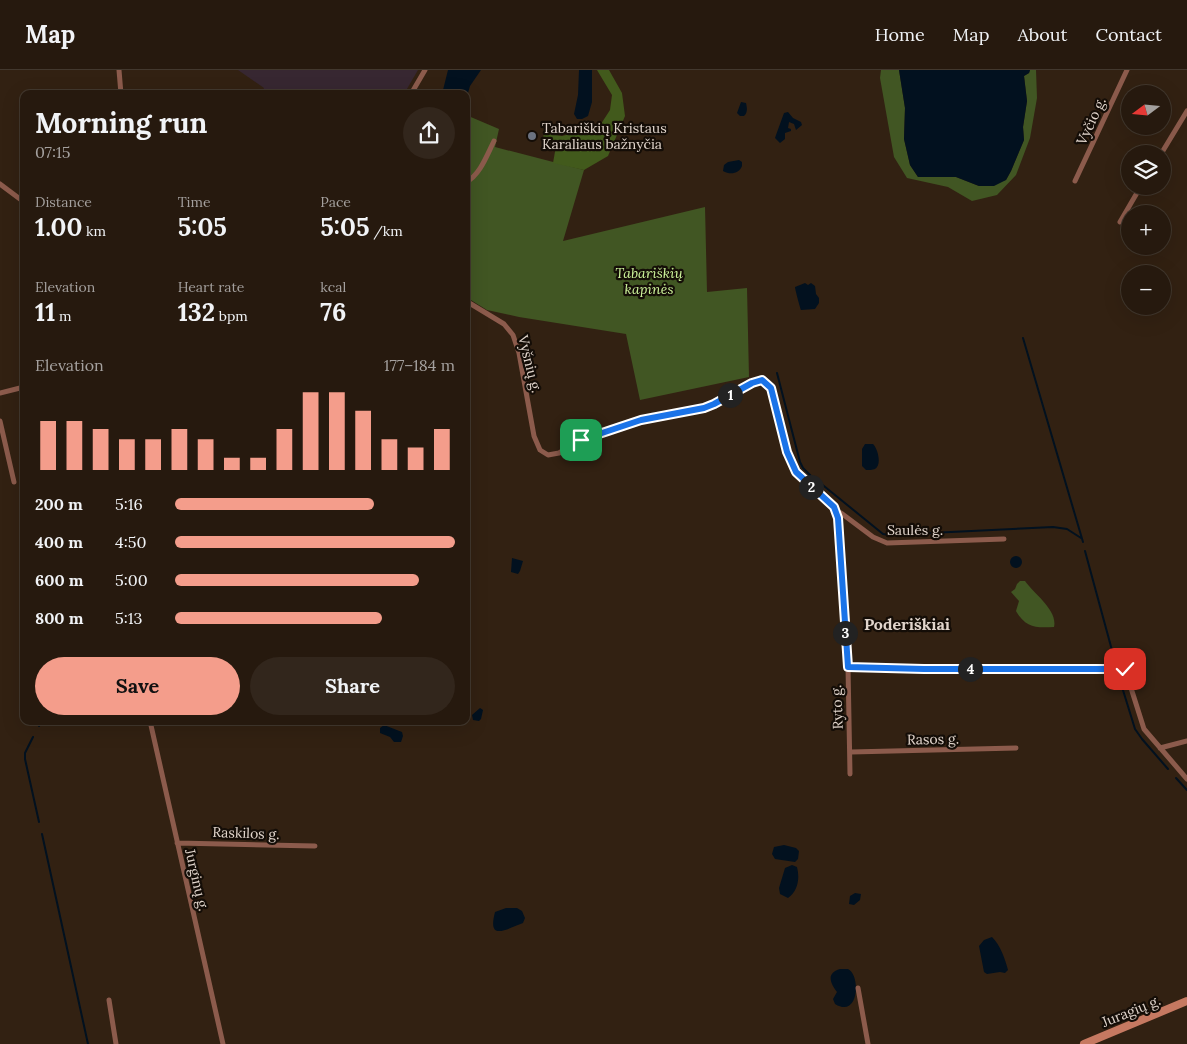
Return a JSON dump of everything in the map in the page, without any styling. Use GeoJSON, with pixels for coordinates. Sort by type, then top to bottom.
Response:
{"type":"FeatureCollection","features":[{"type":"Feature","properties":{"kind":"main road","name":"Juragių g."},"geometry":{"type":"LineString","coordinates":[[1084,1044],[1187,1001]]}},
{"type":"Feature","properties":{"kind":"street"},"geometry":{"type":"LineString","coordinates":[[119,70],[121,90]]}},
{"type":"Feature","properties":{"kind":"street"},"geometry":{"type":"LineString","coordinates":[[413,90],[425,70]]}},
{"type":"Feature","properties":{"kind":"street","name":"Vyčio g."},"geometry":{"type":"LineString","coordinates":[[1075,181],[1127,70]]}},
{"type":"Feature","properties":{"kind":"street"},"geometry":{"type":"LineString","coordinates":[[1166,145],[1187,111]]}},
{"type":"Feature","properties":{"kind":"street"},"geometry":{"type":"LineString","coordinates":[[470,180],[477,173],[494,141]]}},
{"type":"Feature","properties":{"kind":"street"},"geometry":{"type":"LineString","coordinates":[[0,184],[20,199]]}},
{"type":"Feature","properties":{"kind":"street"},"geometry":{"type":"LineString","coordinates":[[1120,222],[1136,195]]}},
{"type":"Feature","properties":{"kind":"street","name":"Vyšnių g."},"geometry":{"type":"LineString","coordinates":[[470,303],[504,324],[513,335],[519,354],[534,436],[537,445],[544,453]]}},
{"type":"Feature","properties":{"kind":"street","name":"Saulės g."},"geometry":{"type":"LineString","coordinates":[[544,453],[548,455],[559,453],[581,440],[628,424],[704,408],[752,383],[762,380],[771,388],[787,452],[796,472],[836,512],[841,512],[873,537],[887,543],[1004,539]]}},
{"type":"Feature","properties":{"kind":"street"},"geometry":{"type":"LineString","coordinates":[[0,393],[20,388]]}},
{"type":"Feature","properties":{"kind":"street"},"geometry":{"type":"LineString","coordinates":[[0,421],[14,482]]}},
{"type":"Feature","properties":{"kind":"street","name":"Ryto g."},"geometry":{"type":"LineString","coordinates":[[836,512],[848,667],[850,774]]}},
{"type":"Feature","properties":{"kind":"street"},"geometry":{"type":"LineString","coordinates":[[848,667],[1125,669],[1141,722],[1149,737],[1187,779]]}},
{"type":"Feature","properties":{"kind":"street","name":"Jurginų g."},"geometry":{"type":"LineString","coordinates":[[151,725],[223,1044]]}},
{"type":"Feature","properties":{"kind":"street"},"geometry":{"type":"LineString","coordinates":[[1160,748],[1187,741]]}},
{"type":"Feature","properties":{"kind":"street","name":"Rasos g."},"geometry":{"type":"LineString","coordinates":[[851,752],[1016,748]]}},
{"type":"Feature","properties":{"kind":"street","name":"Raskilos g."},"geometry":{"type":"LineString","coordinates":[[177,843],[314,846]]}},
{"type":"Feature","properties":{"kind":"street"},"geometry":{"type":"LineString","coordinates":[[858,988],[868,1044]]}},
{"type":"Feature","properties":{"kind":"street"},"geometry":{"type":"LineString","coordinates":[[109,1000],[116,1044]]}},
{"type":"Feature","properties":{"kind":"shaded area"},"geometry":{"type":"Polygon","coordinates":[[[238,70],[418,70],[406,90],[263,90],[264,88],[238,70]]]}},
{"type":"Feature","properties":{"kind":"green space"},"geometry":{"type":"Polygon","coordinates":[[[597,70],[609,70],[622,93],[625,116],[608,156],[584,170],[553,163],[556,146],[555,143],[543,139],[544,133],[562,136],[599,127],[610,110],[612,95],[597,70]]]}},
{"type":"Feature","properties":{"kind":"green space"},"geometry":{"type":"Polygon","coordinates":[[[881,70],[899,70],[905,108],[904,139],[910,165],[918,177],[956,177],[979,186],[1006,180],[1011,171],[1024,140],[1023,127],[1027,101],[1024,76],[1030,70],[1036,70],[1037,98],[1030,138],[1016,175],[997,195],[972,201],[948,187],[907,178],[894,157],[880,78],[881,70]]]}},
{"type":"Feature","properties":{"kind":"green space","name":"Tabariškių kapinės"},"geometry":{"type":"Polygon","coordinates":[[[470,117],[499,129],[495,147],[584,170],[563,241],[705,207],[707,292],[747,288],[749,377],[640,400],[626,334],[487,310],[470,299],[470,117]]]}},
{"type":"Feature","properties":{"kind":"green space"},"geometry":{"type":"Polygon","coordinates":[[[1020,581],[1025,581],[1049,608],[1054,621],[1054,627],[1032,626],[1020,617],[1016,611],[1019,601],[1011,592],[1020,581]]]}},
{"type":"Feature","properties":{"kind":"water"},"geometry":{"type":"Polygon","coordinates":[[[448,70],[481,70],[469,90],[443,90],[448,70]]]}},
{"type":"Feature","properties":{"kind":"water"},"geometry":{"type":"Polygon","coordinates":[[[579,70],[592,70],[592,102],[588,116],[582,119],[577,119],[574,114],[578,95],[579,70]]]}},
{"type":"Feature","properties":{"kind":"water"},"geometry":{"type":"Polygon","coordinates":[[[899,70],[1030,70],[1024,76],[1027,101],[1023,127],[1024,140],[1006,180],[994,186],[979,186],[956,177],[918,177],[910,165],[904,139],[905,108],[899,70]]]}},
{"type":"Feature","properties":{"kind":"water"},"geometry":{"type":"Polygon","coordinates":[[[741,102],[746,103],[747,112],[744,116],[740,116],[737,113],[741,102]]]}},
{"type":"Feature","properties":{"kind":"water"},"geometry":{"type":"Polygon","coordinates":[[[788,112],[793,118],[801,122],[802,125],[796,130],[794,124],[789,122],[788,128],[791,131],[785,133],[785,139],[780,143],[775,138],[784,113],[788,112]]]}},
{"type":"Feature","properties":{"kind":"water"},"geometry":{"type":"Polygon","coordinates":[[[739,160],[742,162],[742,166],[739,171],[731,173],[723,171],[724,165],[728,162],[739,160]]]}},
{"type":"Feature","properties":{"kind":"water"},"geometry":{"type":"Polygon","coordinates":[[[805,283],[808,285],[811,283],[815,286],[819,303],[815,309],[801,310],[795,287],[805,283]]]}},
{"type":"Feature","properties":{"kind":"water"},"geometry":{"type":"Polygon","coordinates":[[[865,444],[873,444],[876,449],[879,461],[877,467],[872,470],[866,470],[862,466],[862,449],[865,444]]]}},
{"type":"Feature","properties":{"kind":"water"},"geometry":{"type":"Polygon","coordinates":[[[1014,556],[1018,556],[1022,562],[1018,568],[1014,568],[1010,564],[1010,560],[1014,556]]]}},
{"type":"Feature","properties":{"kind":"water"},"geometry":{"type":"Polygon","coordinates":[[[512,558],[523,561],[518,574],[511,572],[512,558]]]}},
{"type":"Feature","properties":{"kind":"water"},"geometry":{"type":"Polygon","coordinates":[[[480,708],[483,710],[481,719],[479,721],[473,720],[472,715],[480,708]]]}},
{"type":"Feature","properties":{"kind":"water"},"geometry":{"type":"Polygon","coordinates":[[[384,725],[402,732],[401,742],[394,742],[390,737],[380,733],[380,728],[384,725]]]}},
{"type":"Feature","properties":{"kind":"water"},"geometry":{"type":"Polygon","coordinates":[[[784,845],[796,848],[799,851],[798,859],[795,862],[775,859],[772,854],[774,847],[784,845]]]}},
{"type":"Feature","properties":{"kind":"water"},"geometry":{"type":"Polygon","coordinates":[[[792,865],[797,867],[798,880],[794,892],[788,898],[780,894],[779,888],[785,868],[792,865]]]}},
{"type":"Feature","properties":{"kind":"water"},"geometry":{"type":"Polygon","coordinates":[[[855,893],[861,894],[860,900],[854,905],[849,904],[850,896],[855,893]]]}},
{"type":"Feature","properties":{"kind":"water"},"geometry":{"type":"Polygon","coordinates":[[[506,908],[517,908],[522,911],[525,918],[523,923],[505,930],[496,930],[493,921],[495,912],[506,908]]]}},
{"type":"Feature","properties":{"kind":"water"},"geometry":{"type":"Polygon","coordinates":[[[992,937],[1000,948],[1005,961],[1008,970],[1005,973],[987,974],[984,972],[979,946],[984,940],[992,937]]]}},
{"type":"Feature","properties":{"kind":"water"},"geometry":{"type":"Polygon","coordinates":[[[840,969],[848,969],[852,973],[856,987],[853,1001],[849,1006],[843,1007],[835,1004],[833,999],[837,992],[831,979],[833,973],[840,969]]]}},
{"type":"Feature","properties":{"kind":"waterway"},"geometry":{"type":"LineString","coordinates":[[1023,338],[1083,542]]}},
{"type":"Feature","properties":{"kind":"waterway"},"geometry":{"type":"LineString","coordinates":[[777,373],[800,462],[814,479]]}},
{"type":"Feature","properties":{"kind":"waterway"},"geometry":{"type":"LineString","coordinates":[[819,482],[883,534],[1053,527],[1067,529],[1081,538]]}},
{"type":"Feature","properties":{"kind":"waterway"},"geometry":{"type":"LineString","coordinates":[[1085,551],[1116,665]]}},
{"type":"Feature","properties":{"kind":"waterway"},"geometry":{"type":"LineString","coordinates":[[1118,674],[1135,729],[1168,769]]}},
{"type":"Feature","properties":{"kind":"waterway"},"geometry":{"type":"LineString","coordinates":[[33,737],[25,753],[25,759],[39,822]]}},
{"type":"Feature","properties":{"kind":"waterway"},"geometry":{"type":"LineString","coordinates":[[1176,778],[1187,790]]}},
{"type":"Feature","properties":{"kind":"waterway"},"geometry":{"type":"LineString","coordinates":[[42,834],[88,1044]]}},
{"type":"Feature","properties":{"kind":"place","name":"Tabariškių Kristaus Karaliaus bažnyčia"},"geometry":{"type":"Point","coordinates":[532,136]}},
{"type":"Feature","properties":{"kind":"district","name":"Poderiškiai"},"geometry":{"type":"Point","coordinates":[907,624]}},
{"type":"Feature","properties":{"kind":"route"},"geometry":{"type":"LineString","coordinates":[[581,440],[641,420],[704,408],[752,383],[762,380],[771,388],[774,396],[787,452],[796,472],[834,507],[838,518],[848,667],[1125,669]]}}]}
